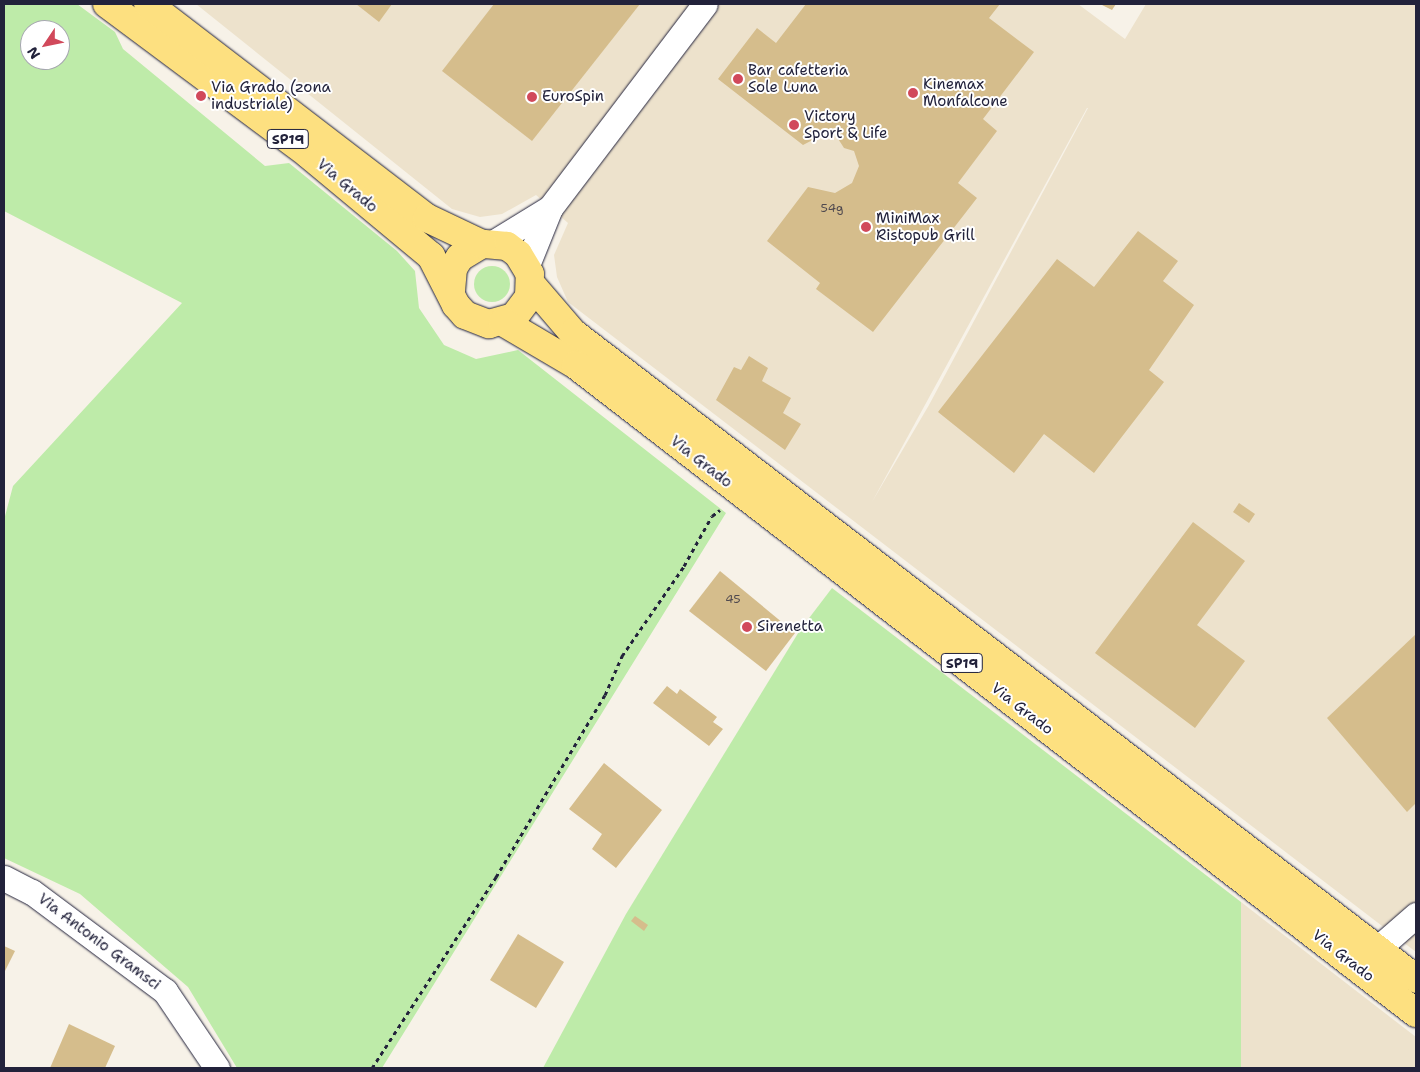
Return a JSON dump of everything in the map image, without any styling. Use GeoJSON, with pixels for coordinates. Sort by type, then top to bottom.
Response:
{"type":"FeatureCollection","features":[{"type":"Feature","properties":{"kind":"main road","name":"Via Grado"},"geometry":{"type":"LineString","coordinates":[[107,4],[308,154],[431,256],[456,305],[476,322],[503,322],[576,365],[1416,1012]]}},
{"type":"Feature","properties":{"kind":"main road","name":"Via Grado"},"geometry":{"type":"LineString","coordinates":[[148,4],[427,218],[487,244],[507,246],[573,333],[1416,979]]}},
{"type":"Feature","properties":{"kind":"main road"},"geometry":{"type":"LineString","coordinates":[[451,293],[452,274],[460,257],[487,244]]}},
{"type":"Feature","properties":{"kind":"main road"},"geometry":{"type":"LineString","coordinates":[[503,322],[523,308],[529,274]]}},
{"type":"Feature","properties":{"kind":"street"},"geometry":{"type":"LineString","coordinates":[[529,274],[550,208],[705,4]]}},
{"type":"Feature","properties":{"kind":"street"},"geometry":{"type":"LineString","coordinates":[[487,244],[550,208]]}},
{"type":"Feature","properties":{"kind":"street","name":"Via Antonio Gramsci"},"geometry":{"type":"LineString","coordinates":[[4,878],[32,892],[165,991],[217,1068]]}},
{"type":"Feature","properties":{"kind":"street","name":"Via Grado"},"geometry":{"type":"LineString","coordinates":[[1377,949],[1416,915]]}},
{"type":"Feature","properties":{"kind":"path"},"geometry":{"type":"LineString","coordinates":[[372,1068],[496,877],[605,695],[622,656],[684,566],[712,516],[748,498]]}},
{"type":"Feature","properties":{"kind":"shaded area"},"geometry":{"type":"Polygon","coordinates":[[[196,4],[1078,4],[1125,39],[1146,4],[1416,4],[1416,952],[568,302],[557,277],[554,255],[568,223],[536,195],[502,214],[480,217],[452,209],[196,4]],[[1088,108],[872,502],[929,405],[1088,108]]]}},
{"type":"Feature","properties":{"kind":"shaded area"},"geometry":{"type":"Polygon","coordinates":[[[1241,902],[1416,1037],[1416,1068],[1241,1068],[1241,902]]]}},
{"type":"Feature","properties":{"kind":"green space"},"geometry":{"type":"Polygon","coordinates":[[[4,4],[77,4],[115,32],[123,49],[265,166],[289,163],[397,251],[415,271],[419,308],[444,345],[476,359],[518,350],[726,513],[382,1068],[237,1068],[188,987],[80,894],[4,858],[4,520],[13,486],[182,303],[4,211],[4,4]]]}},
{"type":"Feature","properties":{"kind":"green space"},"geometry":{"type":"Polygon","coordinates":[[[492,266],[499,267],[505,271],[509,277],[509,291],[505,297],[499,301],[492,302],[485,301],[479,297],[475,291],[474,284],[475,277],[479,271],[485,267],[492,266]]]}},
{"type":"Feature","properties":{"kind":"green space"},"geometry":{"type":"Polygon","coordinates":[[[832,588],[1241,902],[1241,1068],[543,1068],[626,914],[800,630],[832,588]]]}},
{"type":"Feature","properties":{"kind":"building"},"geometry":{"type":"Polygon","coordinates":[[[356,4],[392,4],[379,22],[356,4]]]}},
{"type":"Feature","properties":{"kind":"building"},"geometry":{"type":"Polygon","coordinates":[[[494,4],[640,4],[532,141],[442,71],[494,4]]]}},
{"type":"Feature","properties":{"kind":"building"},"geometry":{"type":"Polygon","coordinates":[[[806,4],[1000,4],[989,18],[1034,52],[983,119],[997,131],[958,183],[977,198],[873,332],[816,289],[820,283],[767,241],[808,187],[835,193],[852,183],[859,166],[854,151],[844,148],[835,134],[826,133],[803,145],[718,79],[757,28],[776,43],[806,4]]]}},
{"type":"Feature","properties":{"kind":"building"},"geometry":{"type":"Polygon","coordinates":[[[1100,4],[1116,4],[1112,10],[1100,4]]]}},
{"type":"Feature","properties":{"kind":"building"},"geometry":{"type":"Polygon","coordinates":[[[1138,231],[1178,261],[1163,281],[1194,305],[1149,370],[1164,382],[1094,473],[1044,434],[1014,473],[938,412],[1057,259],[1094,287],[1138,231]]]}},
{"type":"Feature","properties":{"kind":"building"},"geometry":{"type":"Polygon","coordinates":[[[749,356],[768,368],[762,381],[791,398],[783,413],[801,424],[785,450],[716,400],[734,367],[741,370],[749,356]]]}},
{"type":"Feature","properties":{"kind":"building"},"geometry":{"type":"Polygon","coordinates":[[[1239,503],[1255,514],[1249,523],[1233,512],[1239,503]]]}},
{"type":"Feature","properties":{"kind":"building"},"geometry":{"type":"Polygon","coordinates":[[[1193,522],[1245,561],[1197,625],[1245,661],[1195,728],[1095,653],[1193,522]]]}},
{"type":"Feature","properties":{"kind":"building","name":"Sirenetta"},"geometry":{"type":"Polygon","coordinates":[[[720,571],[795,633],[766,671],[689,611],[720,571]]]}},
{"type":"Feature","properties":{"kind":"building"},"geometry":{"type":"Polygon","coordinates":[[[1416,634],[1416,803],[1407,812],[1327,718],[1416,634]]]}},
{"type":"Feature","properties":{"kind":"building"},"geometry":{"type":"Polygon","coordinates":[[[667,686],[677,694],[680,689],[717,717],[713,722],[723,729],[709,746],[653,703],[667,686]]]}},
{"type":"Feature","properties":{"kind":"building"},"geometry":{"type":"Polygon","coordinates":[[[604,763],[662,810],[616,868],[592,849],[602,834],[569,809],[604,763]]]}},
{"type":"Feature","properties":{"kind":"building"},"geometry":{"type":"Polygon","coordinates":[[[635,916],[648,925],[644,931],[631,921],[635,916]]]}},
{"type":"Feature","properties":{"kind":"building"},"geometry":{"type":"Polygon","coordinates":[[[518,934],[564,962],[536,1008],[490,980],[518,934]]]}},
{"type":"Feature","properties":{"kind":"building"},"geometry":{"type":"Polygon","coordinates":[[[4,946],[15,951],[4,973],[4,946]]]}},
{"type":"Feature","properties":{"kind":"building"},"geometry":{"type":"Polygon","coordinates":[[[69,1024],[115,1046],[105,1068],[50,1068],[69,1024]]]}},
{"type":"Feature","properties":{"kind":"place","name":"Bar cafetteria Sole Luna"},"geometry":{"type":"Point","coordinates":[738,79]}},
{"type":"Feature","properties":{"kind":"place","name":"Kinemax Monfalcone"},"geometry":{"type":"Point","coordinates":[913,93]}},
{"type":"Feature","properties":{"kind":"place","name":"Via Grado (zona industriale)"},"geometry":{"type":"Point","coordinates":[201,96]}},
{"type":"Feature","properties":{"kind":"place","name":"EuroSpin"},"geometry":{"type":"Point","coordinates":[532,97]}},
{"type":"Feature","properties":{"kind":"place","name":"Victory Sport & Life"},"geometry":{"type":"Point","coordinates":[794,125]}},
{"type":"Feature","properties":{"kind":"place","name":"MiniMax Ristopub Grill"},"geometry":{"type":"Point","coordinates":[866,227]}},
{"type":"Feature","properties":{"kind":"place","name":"Sirenetta"},"geometry":{"type":"Point","coordinates":[747,627]}}]}
